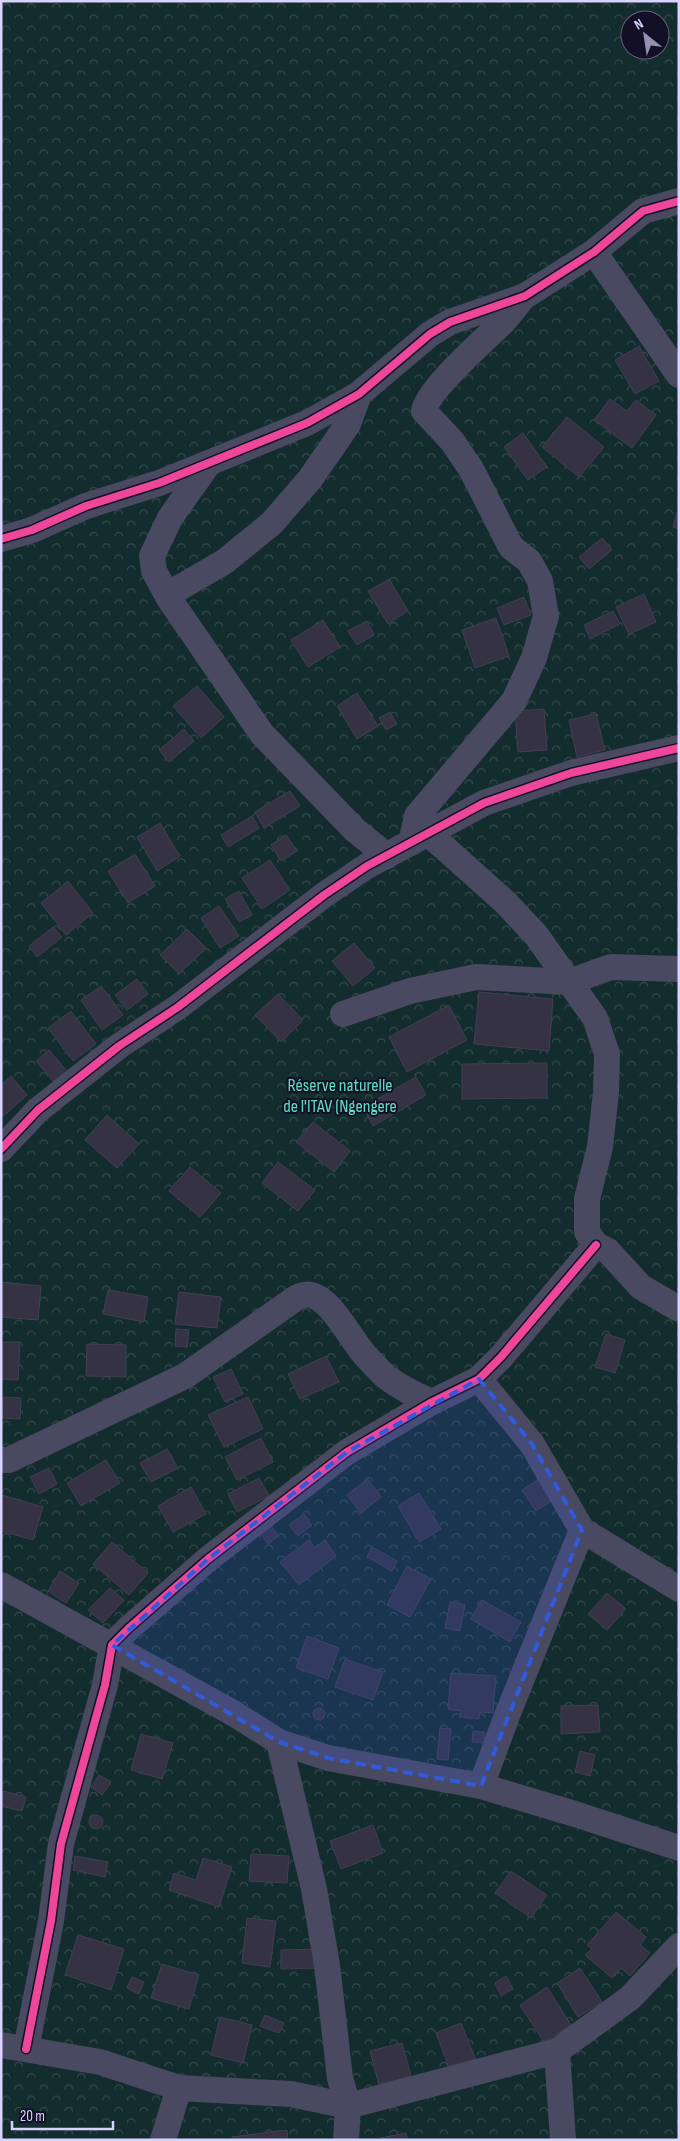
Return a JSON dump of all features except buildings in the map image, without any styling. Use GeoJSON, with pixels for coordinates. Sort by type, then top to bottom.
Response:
{"type":"FeatureCollection","features":[{"type":"Feature","properties":{"kind":"street"},"geometry":{"type":"LineString","coordinates":[[1,539],[32,530],[86,506],[159,483],[307,423],[359,394],[430,334],[450,322],[525,296],[594,252],[643,211],[679,201]]}},
{"type":"Feature","properties":{"kind":"street"},"geometry":{"type":"LineString","coordinates":[[594,252],[679,376]]}},
{"type":"Feature","properties":{"kind":"street"},"geometry":{"type":"LineString","coordinates":[[525,296],[506,319],[442,383],[425,406],[424,411],[452,441],[471,469],[511,547],[529,561],[540,581],[546,616],[534,658],[514,701],[417,816],[420,838],[504,901],[536,935],[594,1018],[607,1054],[606,1092],[600,1147],[587,1199],[587,1232],[596,1245],[608,1251],[641,1287],[679,1309]]}},
{"type":"Feature","properties":{"kind":"street"},"geometry":{"type":"LineString","coordinates":[[167,595],[224,562],[272,523],[310,479],[348,424],[359,394]]}},
{"type":"Feature","properties":{"kind":"street"},"geometry":{"type":"LineString","coordinates":[[209,463],[170,518],[152,556],[154,571],[167,595],[262,734],[355,830],[387,856]]}},
{"type":"Feature","properties":{"kind":"street"},"geometry":{"type":"LineString","coordinates":[[1,1148],[38,1110],[120,1046],[178,1008],[324,895],[366,866],[484,803],[571,773],[679,748]]}},
{"type":"Feature","properties":{"kind":"street"},"geometry":{"type":"LineString","coordinates":[[343,1014],[410,991],[476,977],[569,982],[611,967],[679,969]]}},
{"type":"Feature","properties":{"kind":"street"},"geometry":{"type":"LineString","coordinates":[[596,1245],[501,1357],[479,1379],[432,1402],[347,1452],[208,1560],[128,1628],[112,1646],[105,1685],[61,1844],[51,1921],[14,2047],[100,2062],[180,2088],[291,2094],[348,2106],[556,2051],[630,1998],[679,1946]]}},
{"type":"Feature","properties":{"kind":"street"},"geometry":{"type":"LineString","coordinates":[[1,1460],[9,1460],[186,1376],[296,1298],[304,1295],[313,1295],[320,1299],[351,1334],[362,1353],[385,1376],[414,1395],[432,1402]]}},
{"type":"Feature","properties":{"kind":"street"},"geometry":{"type":"LineString","coordinates":[[479,1379],[532,1444],[582,1530],[679,1589]]}},
{"type":"Feature","properties":{"kind":"street"},"geometry":{"type":"LineString","coordinates":[[481,1786],[508,1712],[582,1530]]}},
{"type":"Feature","properties":{"kind":"street"},"geometry":{"type":"LineString","coordinates":[[1,1585],[233,1713],[279,1742],[328,1758],[481,1786],[679,1848]]}},
{"type":"Feature","properties":{"kind":"street"},"geometry":{"type":"LineString","coordinates":[[279,1742],[314,1890],[327,1965],[340,2078],[348,2106],[346,2140]]}},
{"type":"Feature","properties":{"kind":"street"},"geometry":{"type":"LineString","coordinates":[[556,2051],[563,2140]]}},
{"type":"Feature","properties":{"kind":"street"},"geometry":{"type":"LineString","coordinates":[[163,2140],[180,2088]]}},
{"type":"Feature","properties":{"kind":"highlighted area"},"geometry":{"type":"Polygon","coordinates":[[[479,1379],[532,1444],[582,1530],[481,1786],[328,1758],[279,1742],[112,1645],[208,1559],[347,1452],[479,1379]]]}},
{"type":"Feature","properties":{"kind":"green space","name":"Réserve naturelle de l'ITAV (Ngengere"},"geometry":{"type":"Polygon","coordinates":[[[1,1],[679,1],[679,2140],[1,2140],[1,1]]]}},
{"type":"Feature","properties":{"kind":"cycle path"},"geometry":{"type":"LineString","coordinates":[[1,539],[32,530],[86,506],[159,483],[307,423],[359,394],[430,334],[450,322],[525,296],[594,252],[643,211],[679,201]]}},
{"type":"Feature","properties":{"kind":"cycle path"},"geometry":{"type":"LineString","coordinates":[[1,1149],[38,1110],[119,1046],[178,1007],[324,895],[367,866],[484,803],[571,773],[679,748]]}},
{"type":"Feature","properties":{"kind":"cycle path"},"geometry":{"type":"LineString","coordinates":[[26,2049],[51,1921],[61,1844],[105,1685],[112,1645],[208,1559],[347,1452],[432,1402],[479,1379],[501,1357],[596,1245]]}}]}
